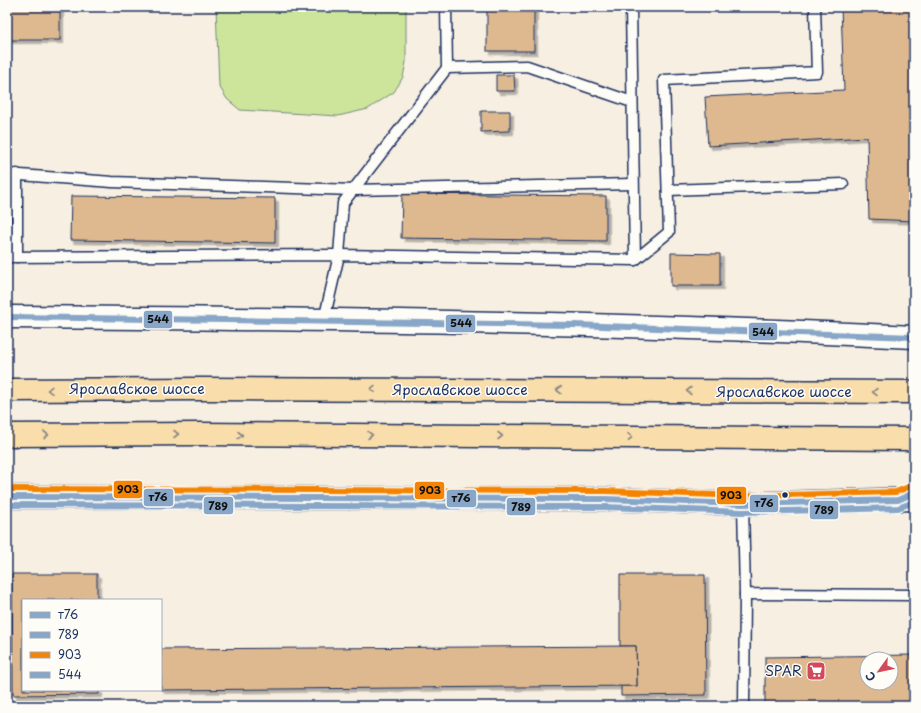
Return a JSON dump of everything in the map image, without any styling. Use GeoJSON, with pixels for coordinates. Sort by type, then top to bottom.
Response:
{"type":"FeatureCollection","features":[{"type":"Feature","properties":{"kind":"main road","name":"Ярославское шоссе"},"geometry":{"type":"LineString","coordinates":[[7,390],[201,388],[914,392]]}},
{"type":"Feature","properties":{"kind":"main road"},"geometry":{"type":"LineString","coordinates":[[7,435],[201,434],[914,439]]}},
{"type":"Feature","properties":{"kind":"street"},"geometry":{"type":"LineString","coordinates":[[7,317],[324,320],[805,331],[914,336]]}},
{"type":"Feature","properties":{"kind":"street"},"geometry":{"type":"LineString","coordinates":[[7,497],[597,499],[743,504],[914,499]]}},
{"type":"Feature","properties":{"kind":"lane"},"geometry":{"type":"LineString","coordinates":[[324,320],[339,255],[343,203],[447,68],[446,7]]}},
{"type":"Feature","properties":{"kind":"lane"},"geometry":{"type":"LineString","coordinates":[[631,7],[634,260]]}},
{"type":"Feature","properties":{"kind":"lane"},"geometry":{"type":"LineString","coordinates":[[633,184],[353,190],[112,182],[12,174],[12,257],[339,255],[634,260],[669,232],[664,80],[817,72],[815,7]]}},
{"type":"Feature","properties":{"kind":"lane"},"geometry":{"type":"LineString","coordinates":[[447,68],[527,66],[632,102]]}},
{"type":"Feature","properties":{"kind":"lane"},"geometry":{"type":"LineString","coordinates":[[668,190],[843,184]]}},
{"type":"Feature","properties":{"kind":"lane"},"geometry":{"type":"LineString","coordinates":[[743,504],[745,594],[744,706]]}},
{"type":"Feature","properties":{"kind":"lane"},"geometry":{"type":"LineString","coordinates":[[745,594],[914,595]]}},
{"type":"Feature","properties":{"kind":"green space"},"geometry":{"type":"Polygon","coordinates":[[[216,7],[406,7],[406,62],[403,77],[394,92],[368,109],[338,116],[240,110],[227,99],[219,86],[216,7]]]}},
{"type":"Feature","properties":{"kind":"building"},"geometry":{"type":"Polygon","coordinates":[[[7,7],[60,7],[60,40],[7,40],[7,7]]]}},
{"type":"Feature","properties":{"kind":"building"},"geometry":{"type":"Polygon","coordinates":[[[487,7],[534,7],[534,51],[487,51],[487,7]]]}},
{"type":"Feature","properties":{"kind":"building"},"geometry":{"type":"Polygon","coordinates":[[[841,7],[914,7],[914,221],[869,219],[867,137],[708,146],[705,97],[844,90],[841,7]]]}},
{"type":"Feature","properties":{"kind":"building"},"geometry":{"type":"Polygon","coordinates":[[[496,75],[514,75],[515,91],[496,91],[496,75]]]}},
{"type":"Feature","properties":{"kind":"building"},"geometry":{"type":"Polygon","coordinates":[[[481,111],[510,111],[510,131],[481,132],[481,111]]]}},
{"type":"Feature","properties":{"kind":"building"},"geometry":{"type":"Polygon","coordinates":[[[402,194],[606,196],[606,241],[401,238],[402,194]]]}},
{"type":"Feature","properties":{"kind":"building"},"geometry":{"type":"Polygon","coordinates":[[[71,196],[275,198],[275,243],[70,240],[71,196]]]}},
{"type":"Feature","properties":{"kind":"building"},"geometry":{"type":"Polygon","coordinates":[[[671,253],[720,254],[720,286],[671,286],[671,253]]]}},
{"type":"Feature","properties":{"kind":"building"},"geometry":{"type":"Polygon","coordinates":[[[12,574],[97,574],[97,599],[22,599],[22,691],[99,691],[99,694],[13,695],[12,574]]]}},
{"type":"Feature","properties":{"kind":"building"},"geometry":{"type":"Polygon","coordinates":[[[620,575],[705,575],[706,695],[621,696],[621,686],[637,686],[636,646],[620,646],[620,575]]]}},
{"type":"Feature","properties":{"kind":"building"},"geometry":{"type":"Polygon","coordinates":[[[636,646],[637,686],[162,690],[162,649],[636,646]]]}},
{"type":"Feature","properties":{"kind":"building","name":"SPAR"},"geometry":{"type":"Polygon","coordinates":[[[899,655],[914,655],[914,706],[765,706],[765,657],[859,656],[859,691],[899,691],[899,655]]]}},
{"type":"Feature","properties":{"kind":"transit line","name":"544"},"geometry":{"type":"LineString","coordinates":[[7,317],[574,325],[914,337]]}},
{"type":"Feature","properties":{"kind":"transit line","name":"903"},"geometry":{"type":"LineString","coordinates":[[7,489],[605,491],[743,496],[896,492],[911,486]]}},
{"type":"Feature","properties":{"kind":"transit line","name":"т76"},"geometry":{"type":"LineString","coordinates":[[7,497],[605,499],[743,504],[898,500],[914,493]]}},
{"type":"Feature","properties":{"kind":"transit line","name":"789"},"geometry":{"type":"LineString","coordinates":[[7,505],[605,507],[743,512],[898,508],[914,502]]}},
{"type":"Feature","properties":{"kind":"place","name":"SPAR"},"geometry":{"type":"Point","coordinates":[816,671]}}]}
